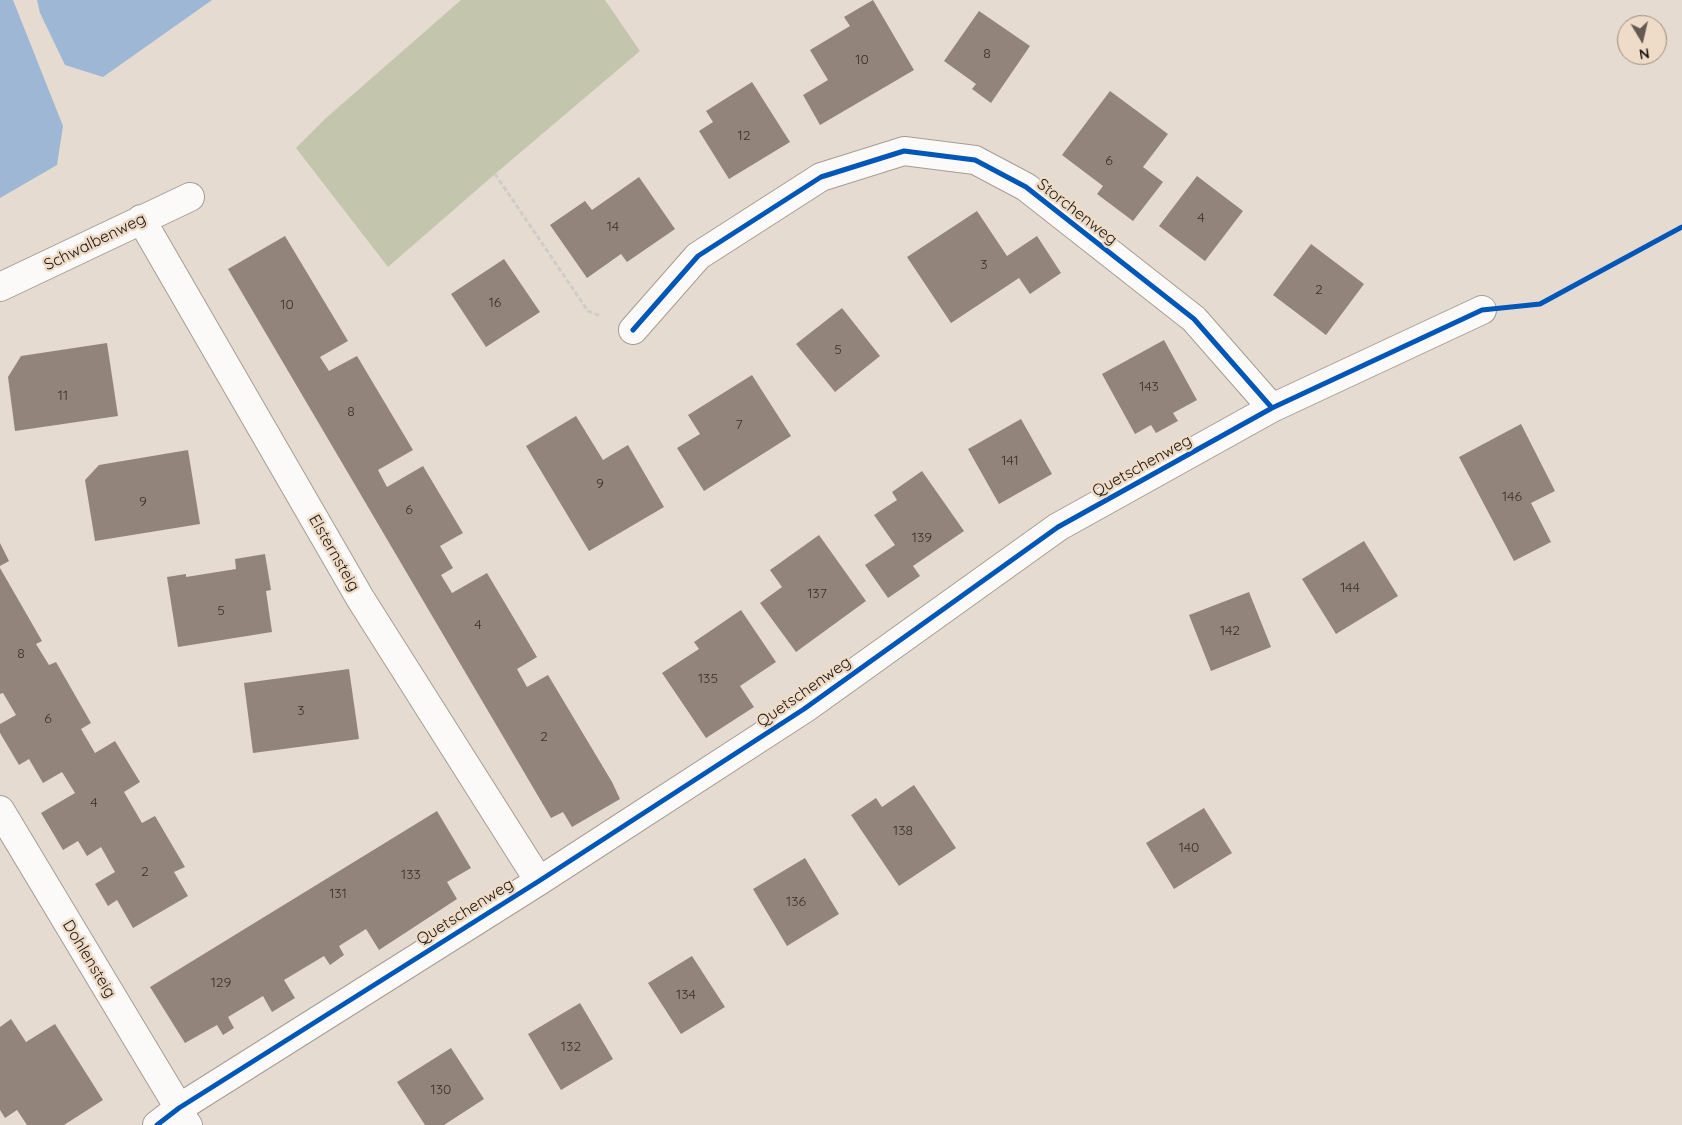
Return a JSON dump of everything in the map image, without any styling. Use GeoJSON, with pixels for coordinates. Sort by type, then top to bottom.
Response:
{"type":"FeatureCollection","features":[{"type":"Feature","properties":{"kind":"street","name":"Storchenweg"},"geometry":{"type":"LineString","coordinates":[[633,330],[698,256],[822,177],[904,151],[975,160],[1026,187],[1194,319],[1272,408]]}},
{"type":"Feature","properties":{"kind":"street","name":"Schwalbenweg"},"geometry":{"type":"LineString","coordinates":[[0,287],[190,197]]}},
{"type":"Feature","properties":{"kind":"street","name":"Elsternsteig"},"geometry":{"type":"LineString","coordinates":[[141,219],[360,598],[539,881]]}},
{"type":"Feature","properties":{"kind":"street","name":"Quetschenweg"},"geometry":{"type":"LineString","coordinates":[[157,1125],[185,1117],[539,881],[804,709],[1058,527],[1272,408],[1482,310]]}},
{"type":"Feature","properties":{"kind":"street","name":"Dohlensteig"},"geometry":{"type":"LineString","coordinates":[[0,810],[185,1117]]}},
{"type":"Feature","properties":{"kind":"path"},"geometry":{"type":"LineString","coordinates":[[495,174],[588,311],[633,330]]}},
{"type":"Feature","properties":{"kind":"green space"},"geometry":{"type":"Polygon","coordinates":[[[461,0],[605,0],[640,51],[388,267],[296,148],[326,118],[461,0]]]}},
{"type":"Feature","properties":{"kind":"water"},"geometry":{"type":"Polygon","coordinates":[[[0,0],[13,0],[63,126],[57,165],[0,198],[0,0]]]}},
{"type":"Feature","properties":{"kind":"water"},"geometry":{"type":"Polygon","coordinates":[[[37,0],[212,0],[103,77],[65,65],[40,13],[37,0]]]}},
{"type":"Feature","properties":{"kind":"building"},"geometry":{"type":"Polygon","coordinates":[[[873,0],[914,70],[820,125],[803,95],[828,80],[810,50],[850,26],[844,17],[873,0]]]}},
{"type":"Feature","properties":{"kind":"building"},"geometry":{"type":"Polygon","coordinates":[[[979,11],[1030,46],[991,103],[972,89],[976,84],[944,61],[979,11]]]}},
{"type":"Feature","properties":{"kind":"building"},"geometry":{"type":"Polygon","coordinates":[[[752,82],[790,142],[729,179],[699,131],[713,122],[706,111],[752,82]]]}},
{"type":"Feature","properties":{"kind":"building"},"geometry":{"type":"Polygon","coordinates":[[[1110,91],[1168,134],[1143,167],[1163,182],[1133,221],[1097,194],[1103,186],[1062,155],[1110,91]]]}},
{"type":"Feature","properties":{"kind":"building"},"geometry":{"type":"Polygon","coordinates":[[[1197,176],[1243,211],[1205,261],[1159,226],[1197,176]]]}},
{"type":"Feature","properties":{"kind":"building"},"geometry":{"type":"Polygon","coordinates":[[[639,177],[675,229],[627,262],[621,254],[587,278],[550,225],[585,201],[592,210],[639,177]]]}},
{"type":"Feature","properties":{"kind":"building"},"geometry":{"type":"Polygon","coordinates":[[[977,211],[1007,256],[1037,236],[1061,273],[1030,294],[1019,278],[951,323],[907,257],[977,211]]]}},
{"type":"Feature","properties":{"kind":"building"},"geometry":{"type":"Polygon","coordinates":[[[285,236],[348,341],[320,357],[329,371],[357,356],[413,450],[378,470],[387,487],[423,466],[463,533],[440,546],[453,568],[441,575],[452,593],[487,573],[537,657],[517,669],[527,687],[548,675],[612,782],[620,799],[572,827],[563,812],[551,818],[228,269],[285,236]]]}},
{"type":"Feature","properties":{"kind":"building"},"geometry":{"type":"Polygon","coordinates":[[[1311,244],[1364,284],[1326,335],[1273,295],[1311,244]]]}},
{"type":"Feature","properties":{"kind":"building"},"geometry":{"type":"Polygon","coordinates":[[[504,259],[540,312],[486,347],[451,294],[504,259]]]}},
{"type":"Feature","properties":{"kind":"building"},"geometry":{"type":"Polygon","coordinates":[[[842,308],[880,356],[835,392],[796,344],[842,308]]]}},
{"type":"Feature","properties":{"kind":"building"},"geometry":{"type":"Polygon","coordinates":[[[1164,340],[1197,400],[1173,413],[1178,421],[1156,433],[1151,425],[1135,434],[1102,374],[1164,340]]]}},
{"type":"Feature","properties":{"kind":"building"},"geometry":{"type":"Polygon","coordinates":[[[107,343],[118,416],[15,431],[8,377],[21,356],[107,343]]]}},
{"type":"Feature","properties":{"kind":"building"},"geometry":{"type":"Polygon","coordinates":[[[752,375],[791,436],[704,491],[677,448],[700,434],[688,415],[752,375]]]}},
{"type":"Feature","properties":{"kind":"building"},"geometry":{"type":"Polygon","coordinates":[[[576,416],[603,460],[628,445],[664,507],[589,551],[526,446],[576,416]]]}},
{"type":"Feature","properties":{"kind":"building"},"geometry":{"type":"Polygon","coordinates":[[[1021,419],[1052,474],[999,504],[968,449],[1021,419]]]}},
{"type":"Feature","properties":{"kind":"building"},"geometry":{"type":"Polygon","coordinates":[[[1521,424],[1555,491],[1531,503],[1551,542],[1514,561],[1459,457],[1521,424]]]}},
{"type":"Feature","properties":{"kind":"building"},"geometry":{"type":"Polygon","coordinates":[[[188,450],[200,524],[95,541],[85,480],[99,465],[188,450]]]}},
{"type":"Feature","properties":{"kind":"building"},"geometry":{"type":"Polygon","coordinates":[[[922,471],[964,531],[913,566],[920,576],[888,598],[865,565],[895,545],[874,515],[897,500],[892,492],[922,471]]]}},
{"type":"Feature","properties":{"kind":"building"},"geometry":{"type":"Polygon","coordinates":[[[819,535],[866,601],[796,652],[760,603],[782,587],[770,570],[819,535]]]}},
{"type":"Feature","properties":{"kind":"building"},"geometry":{"type":"Polygon","coordinates":[[[1364,541],[1398,596],[1336,634],[1302,579],[1364,541]]]}},
{"type":"Feature","properties":{"kind":"building"},"geometry":{"type":"Polygon","coordinates":[[[0,543],[9,561],[0,566],[0,543]]]}},
{"type":"Feature","properties":{"kind":"building"},"geometry":{"type":"Polygon","coordinates":[[[265,554],[271,590],[266,591],[272,632],[178,647],[167,577],[186,574],[186,577],[236,569],[235,559],[265,554]]]}},
{"type":"Feature","properties":{"kind":"building"},"geometry":{"type":"Polygon","coordinates":[[[0,568],[42,641],[36,644],[49,665],[56,662],[91,723],[81,729],[95,753],[115,741],[140,782],[124,792],[142,823],[155,816],[185,867],[174,872],[188,896],[133,928],[117,900],[108,906],[95,884],[115,872],[101,847],[87,856],[78,841],[63,850],[41,813],[75,793],[62,772],[43,783],[29,759],[19,765],[0,733],[0,724],[16,715],[3,693],[0,694],[0,568]]]}},
{"type":"Feature","properties":{"kind":"building"},"geometry":{"type":"Polygon","coordinates":[[[1249,592],[1271,647],[1211,671],[1189,615],[1249,592]]]}},
{"type":"Feature","properties":{"kind":"building"},"geometry":{"type":"Polygon","coordinates":[[[741,610],[776,662],[740,686],[754,707],[706,738],[662,673],[699,649],[694,642],[741,610]]]}},
{"type":"Feature","properties":{"kind":"building"},"geometry":{"type":"Polygon","coordinates":[[[349,669],[359,739],[253,753],[244,683],[349,669]]]}},
{"type":"Feature","properties":{"kind":"building"},"geometry":{"type":"Polygon","coordinates":[[[914,785],[956,848],[899,886],[851,815],[876,798],[882,807],[914,785]]]}},
{"type":"Feature","properties":{"kind":"building"},"geometry":{"type":"Polygon","coordinates":[[[1204,808],[1232,853],[1174,889],[1146,843],[1204,808]]]}},
{"type":"Feature","properties":{"kind":"building"},"geometry":{"type":"Polygon","coordinates":[[[437,811],[471,868],[447,882],[457,899],[379,950],[366,929],[339,946],[344,955],[330,965],[324,956],[284,980],[295,998],[272,1012],[263,996],[228,1017],[234,1028],[223,1035],[217,1025],[185,1043],[150,987],[437,811]]]}},
{"type":"Feature","properties":{"kind":"building"},"geometry":{"type":"Polygon","coordinates":[[[805,858],[839,914],[787,946],[753,889],[805,858]]]}},
{"type":"Feature","properties":{"kind":"building"},"geometry":{"type":"Polygon","coordinates":[[[692,956],[725,1007],[681,1034],[648,983],[692,956]]]}},
{"type":"Feature","properties":{"kind":"building"},"geometry":{"type":"Polygon","coordinates":[[[580,1003],[613,1059],[561,1090],[528,1034],[580,1003]]]}},
{"type":"Feature","properties":{"kind":"building"},"geometry":{"type":"Polygon","coordinates":[[[11,1019],[26,1042],[55,1024],[103,1100],[64,1125],[27,1125],[17,1110],[5,1118],[0,1110],[0,1027],[11,1019]]]}},
{"type":"Feature","properties":{"kind":"building"},"geometry":{"type":"Polygon","coordinates":[[[451,1048],[484,1099],[444,1125],[425,1125],[397,1082],[451,1048]]]}},
{"type":"Feature","properties":{"kind":"cycle path"},"geometry":{"type":"LineString","coordinates":[[633,330],[698,256],[821,177],[904,151],[975,160],[1026,187],[1194,319],[1272,408]]}},
{"type":"Feature","properties":{"kind":"cycle path"},"geometry":{"type":"LineString","coordinates":[[157,1125],[179,1108],[539,881],[804,709],[1058,527],[1272,408],[1482,310],[1540,304],[1682,227]]}}]}
